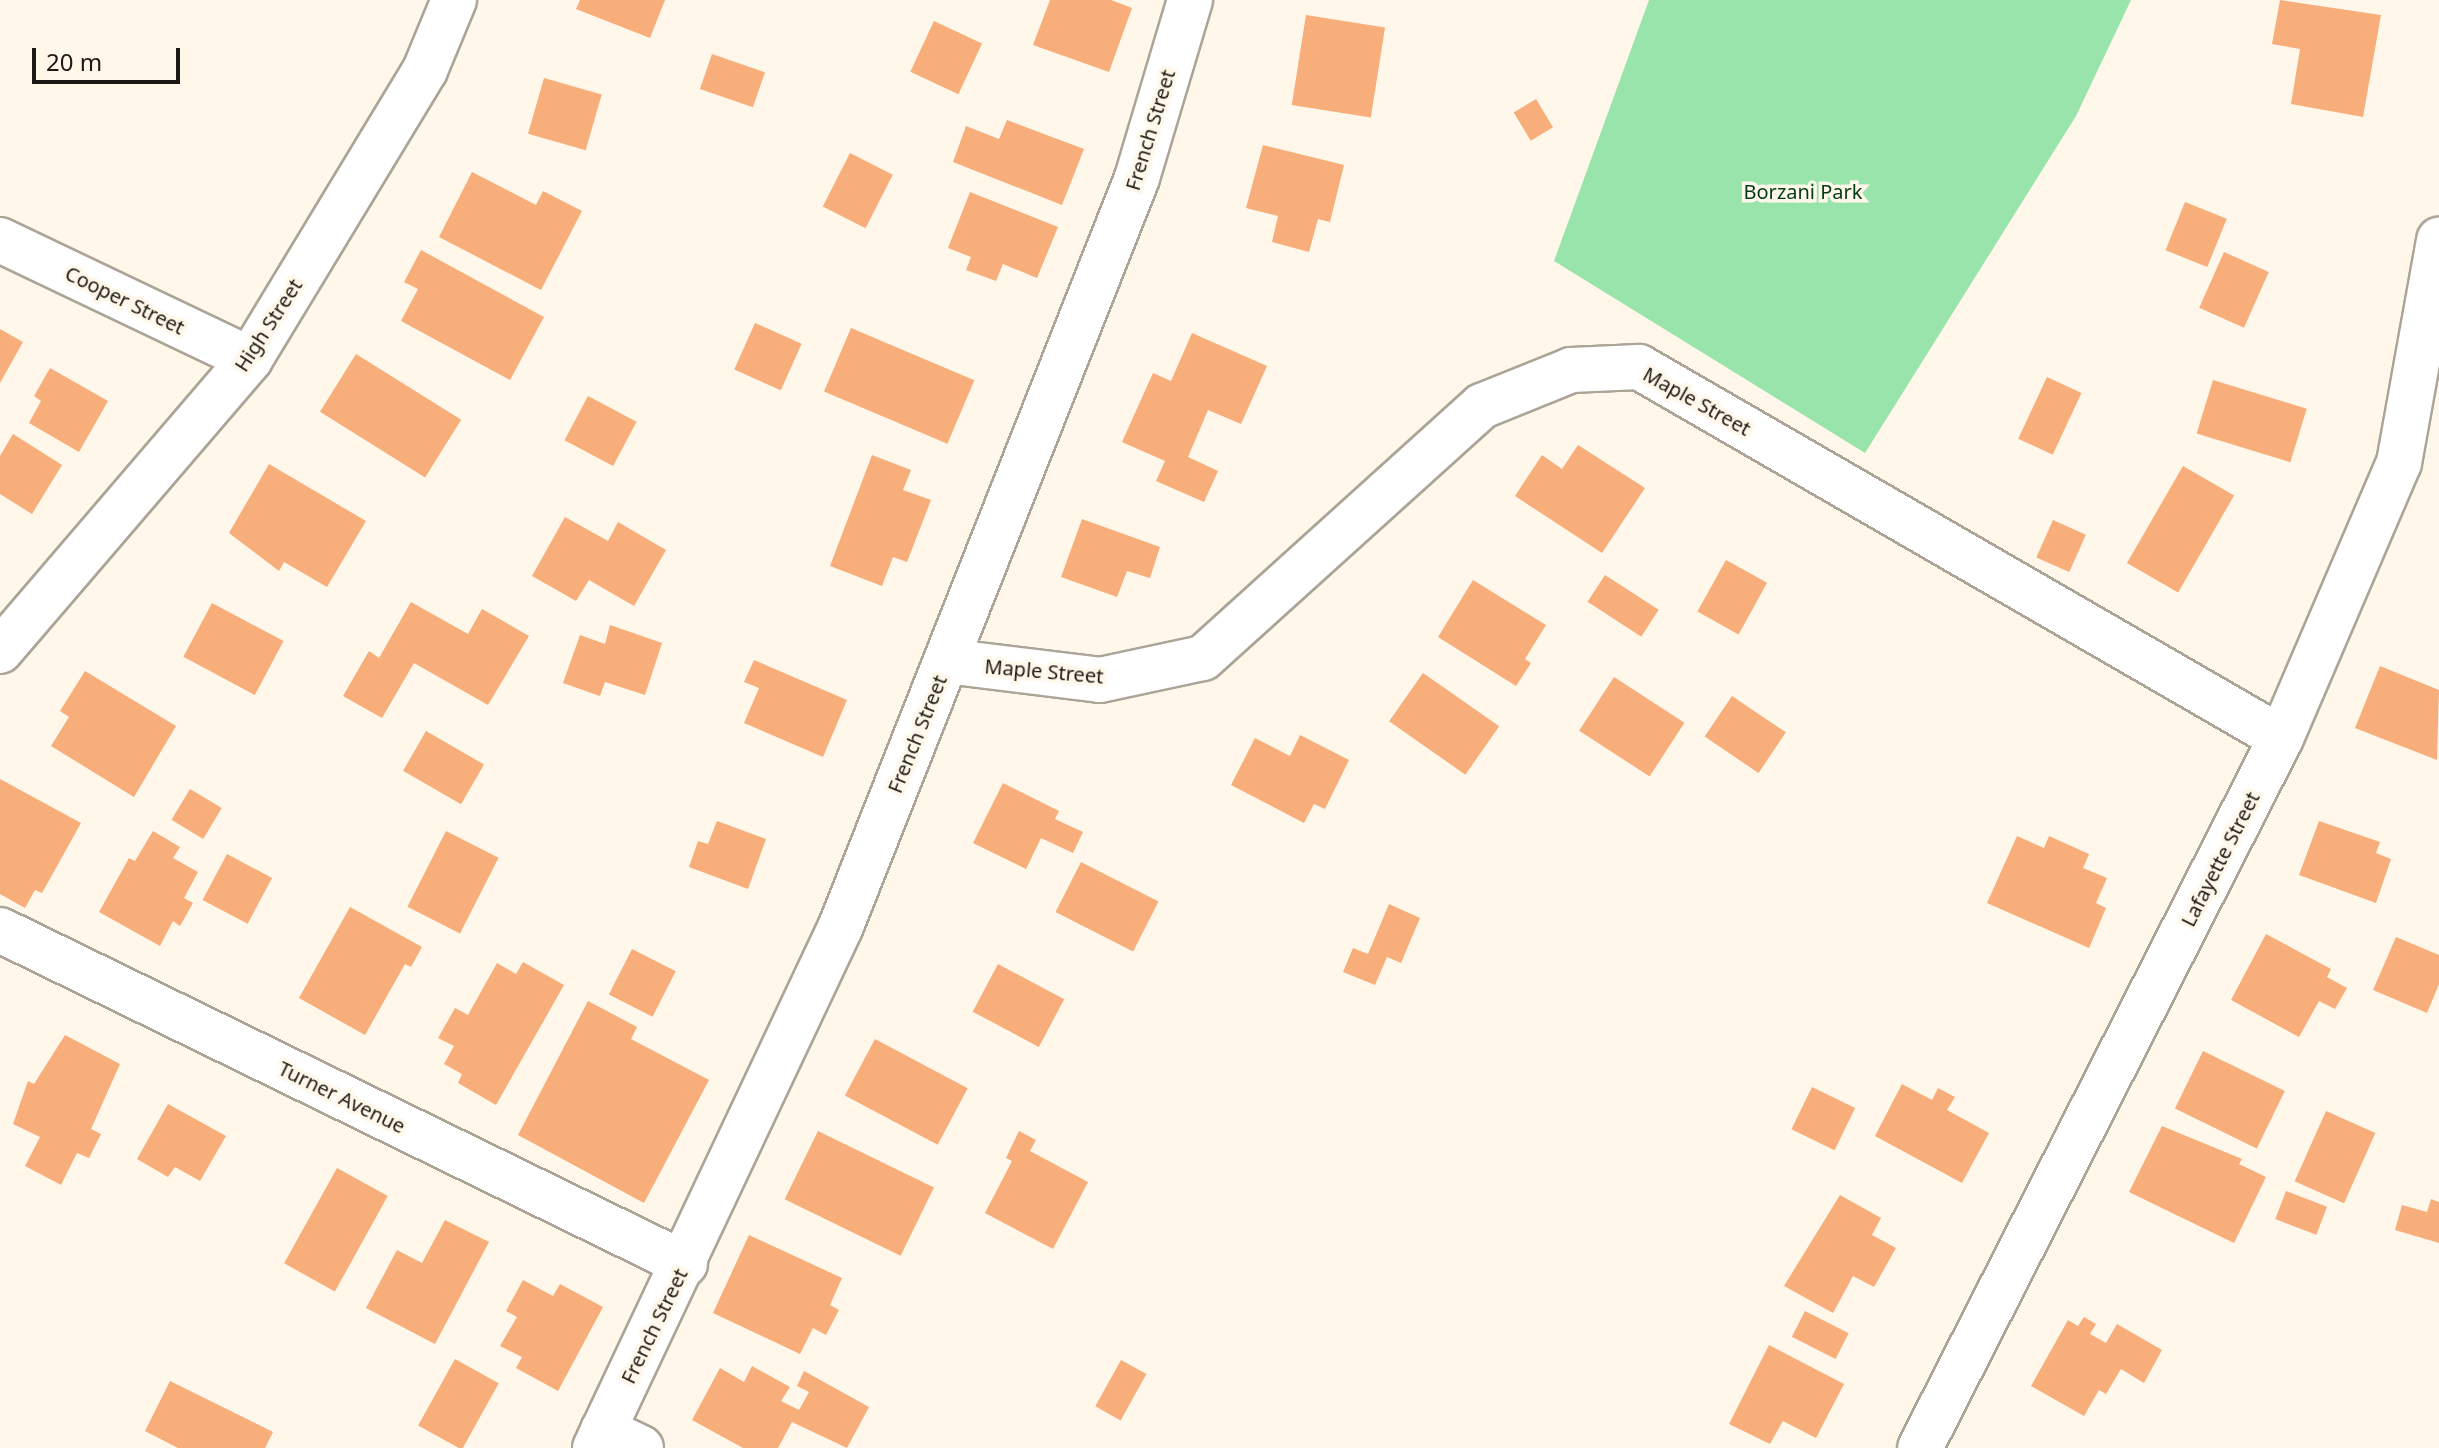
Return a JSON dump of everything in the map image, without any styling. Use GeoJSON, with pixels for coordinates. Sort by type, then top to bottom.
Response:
{"type":"FeatureCollection","features":[{"type":"Feature","properties":{"kind":"street","name":"High Street"},"geometry":{"type":"LineString","coordinates":[[0,651],[250,359],[425,70],[454,0]]}},
{"type":"Feature","properties":{"kind":"street","name":"French Street"},"geometry":{"type":"LineString","coordinates":[[613,1442],[685,1264],[841,926],[1137,178],[1190,0]]}},
{"type":"Feature","properties":{"kind":"street","name":"Cooper Street"},"geometry":{"type":"LineString","coordinates":[[0,240],[250,359]]}},
{"type":"Feature","properties":{"kind":"street","name":"Lafayette Street"},"geometry":{"type":"LineString","coordinates":[[1920,1448],[2281,738],[2399,463],[2439,240]]}},
{"type":"Feature","properties":{"kind":"street","name":"Maple Street"},"geometry":{"type":"LineString","coordinates":[[946,661],[1100,680],[1203,658],[1482,406],[1571,370],[1639,367],[2281,738]]}},
{"type":"Feature","properties":{"kind":"street","name":"Turner Avenue"},"geometry":{"type":"LineString","coordinates":[[0,930],[685,1264]]}},
{"type":"Feature","properties":{"kind":"green space","name":"Borzani Park"},"geometry":{"type":"Polygon","coordinates":[[[1649,0],[2131,0],[2076,116],[1865,453],[1554,261],[1649,0]]]}},
{"type":"Feature","properties":{"kind":"building"},"geometry":{"type":"Polygon","coordinates":[[[580,0],[665,0],[650,38],[576,9],[580,0]]]}},
{"type":"Feature","properties":{"kind":"building"},"geometry":{"type":"Polygon","coordinates":[[[1050,0],[1111,0],[1132,8],[1109,72],[1033,45],[1050,0]]]}},
{"type":"Feature","properties":{"kind":"building"},"geometry":{"type":"Polygon","coordinates":[[[2280,0],[2381,15],[2363,117],[2291,104],[2300,49],[2272,44],[2280,0]]]}},
{"type":"Feature","properties":{"kind":"building"},"geometry":{"type":"Polygon","coordinates":[[[1306,15],[1385,28],[1371,117],[1292,105],[1306,15]]]}},
{"type":"Feature","properties":{"kind":"building"},"geometry":{"type":"Polygon","coordinates":[[[934,21],[982,43],[958,94],[910,72],[934,21]]]}},
{"type":"Feature","properties":{"kind":"building"},"geometry":{"type":"Polygon","coordinates":[[[712,54],[765,72],[753,107],[700,89],[712,54]]]}},
{"type":"Feature","properties":{"kind":"building"},"geometry":{"type":"Polygon","coordinates":[[[544,78],[602,95],[586,150],[528,134],[544,78]]]}},
{"type":"Feature","properties":{"kind":"building"},"geometry":{"type":"Polygon","coordinates":[[[1536,99],[1553,127],[1531,141],[1514,112],[1536,99]]]}},
{"type":"Feature","properties":{"kind":"building"},"geometry":{"type":"Polygon","coordinates":[[[1007,120],[1084,149],[1062,205],[953,162],[966,126],[999,139],[1007,120]]]}},
{"type":"Feature","properties":{"kind":"building"},"geometry":{"type":"Polygon","coordinates":[[[1263,145],[1344,165],[1330,222],[1318,219],[1309,252],[1272,242],[1278,216],[1246,208],[1263,145]]]}},
{"type":"Feature","properties":{"kind":"building"},"geometry":{"type":"Polygon","coordinates":[[[850,153],[893,175],[866,228],[823,206],[850,153]]]}},
{"type":"Feature","properties":{"kind":"building"},"geometry":{"type":"Polygon","coordinates":[[[472,172],[536,205],[543,191],[582,211],[541,290],[439,237],[472,172]]]}},
{"type":"Feature","properties":{"kind":"building"},"geometry":{"type":"Polygon","coordinates":[[[970,192],[1058,227],[1037,278],[1003,264],[996,281],[966,270],[971,257],[948,248],[970,192]]]}},
{"type":"Feature","properties":{"kind":"building"},"geometry":{"type":"Polygon","coordinates":[[[2185,202],[2227,219],[2207,267],[2166,250],[2185,202]]]}},
{"type":"Feature","properties":{"kind":"building"},"geometry":{"type":"Polygon","coordinates":[[[421,250],[544,317],[510,380],[401,321],[418,289],[404,282],[421,250]]]}},
{"type":"Feature","properties":{"kind":"building"},"geometry":{"type":"Polygon","coordinates":[[[2224,252],[2269,272],[2244,328],[2199,308],[2224,252]]]}},
{"type":"Feature","properties":{"kind":"building"},"geometry":{"type":"Polygon","coordinates":[[[755,323],[802,344],[781,390],[734,370],[755,323]]]}},
{"type":"Feature","properties":{"kind":"building"},"geometry":{"type":"Polygon","coordinates":[[[851,328],[974,380],[947,444],[824,392],[851,328]]]}},
{"type":"Feature","properties":{"kind":"building"},"geometry":{"type":"Polygon","coordinates":[[[0,329],[23,342],[0,383],[0,329]]]}},
{"type":"Feature","properties":{"kind":"building"},"geometry":{"type":"Polygon","coordinates":[[[1192,333],[1267,366],[1241,424],[1208,410],[1188,457],[1218,471],[1204,502],[1156,481],[1165,461],[1122,442],[1153,373],[1171,381],[1192,333]]]}},
{"type":"Feature","properties":{"kind":"building"},"geometry":{"type":"Polygon","coordinates":[[[356,354],[461,420],[425,477],[320,412],[356,354]]]}},
{"type":"Feature","properties":{"kind":"building"},"geometry":{"type":"Polygon","coordinates":[[[50,368],[108,401],[79,452],[29,423],[41,401],[34,396],[50,368]]]}},
{"type":"Feature","properties":{"kind":"building"},"geometry":{"type":"Polygon","coordinates":[[[2047,377],[2081,393],[2053,455],[2018,439],[2047,377]]]}},
{"type":"Feature","properties":{"kind":"building"},"geometry":{"type":"Polygon","coordinates":[[[2213,380],[2307,409],[2290,462],[2197,434],[2213,380]]]}},
{"type":"Feature","properties":{"kind":"building"},"geometry":{"type":"Polygon","coordinates":[[[588,396],[637,422],[613,466],[565,440],[588,396]]]}},
{"type":"Feature","properties":{"kind":"building"},"geometry":{"type":"Polygon","coordinates":[[[13,434],[62,465],[32,514],[0,494],[0,456],[13,434]]]}},
{"type":"Feature","properties":{"kind":"building"},"geometry":{"type":"Polygon","coordinates":[[[1578,445],[1645,488],[1602,553],[1515,496],[1542,455],[1562,469],[1578,445]]]}},
{"type":"Feature","properties":{"kind":"building"},"geometry":{"type":"Polygon","coordinates":[[[872,455],[911,470],[903,490],[931,500],[907,562],[893,557],[882,586],[830,566],[872,455]]]}},
{"type":"Feature","properties":{"kind":"building"},"geometry":{"type":"Polygon","coordinates":[[[269,464],[366,521],[327,587],[284,562],[279,571],[229,533],[269,464]]]}},
{"type":"Feature","properties":{"kind":"building"},"geometry":{"type":"Polygon","coordinates":[[[2183,466],[2234,496],[2178,592],[2127,563],[2183,466]]]}},
{"type":"Feature","properties":{"kind":"building"},"geometry":{"type":"Polygon","coordinates":[[[565,517],[608,541],[618,522],[666,550],[634,606],[589,580],[576,601],[532,576],[565,517]]]}},
{"type":"Feature","properties":{"kind":"building"},"geometry":{"type":"Polygon","coordinates":[[[1082,519],[1160,547],[1150,578],[1127,571],[1117,597],[1061,577],[1082,519]]]}},
{"type":"Feature","properties":{"kind":"building"},"geometry":{"type":"Polygon","coordinates":[[[2053,520],[2086,535],[2069,572],[2036,557],[2053,520]]]}},
{"type":"Feature","properties":{"kind":"building"},"geometry":{"type":"Polygon","coordinates":[[[1726,560],[1767,583],[1739,634],[1697,612],[1726,560]]]}},
{"type":"Feature","properties":{"kind":"building"},"geometry":{"type":"Polygon","coordinates":[[[1605,575],[1659,610],[1641,637],[1588,602],[1605,575]]]}},
{"type":"Feature","properties":{"kind":"building"},"geometry":{"type":"Polygon","coordinates":[[[1473,580],[1546,625],[1525,659],[1531,663],[1516,686],[1438,637],[1473,580]]]}},
{"type":"Feature","properties":{"kind":"building"},"geometry":{"type":"Polygon","coordinates":[[[411,602],[468,634],[482,609],[529,636],[488,705],[414,663],[382,718],[343,696],[369,651],[379,658],[411,602]]]}},
{"type":"Feature","properties":{"kind":"building"},"geometry":{"type":"Polygon","coordinates":[[[212,603],[284,641],[255,695],[183,657],[212,603]]]}},
{"type":"Feature","properties":{"kind":"building"},"geometry":{"type":"Polygon","coordinates":[[[610,625],[662,643],[645,695],[605,682],[600,696],[563,683],[580,635],[605,644],[610,625]]]}},
{"type":"Feature","properties":{"kind":"building"},"geometry":{"type":"Polygon","coordinates":[[[754,660],[847,700],[823,757],[744,723],[759,688],[744,682],[754,660]]]}},
{"type":"Feature","properties":{"kind":"building"},"geometry":{"type":"Polygon","coordinates":[[[2380,666],[2439,690],[2437,760],[2355,728],[2380,666]]]}},
{"type":"Feature","properties":{"kind":"building"},"geometry":{"type":"Polygon","coordinates":[[[85,671],[176,726],[134,797],[51,746],[69,717],[60,711],[85,671]]]}},
{"type":"Feature","properties":{"kind":"building"},"geometry":{"type":"Polygon","coordinates":[[[1423,673],[1499,726],[1465,775],[1389,721],[1423,673]]]}},
{"type":"Feature","properties":{"kind":"building"},"geometry":{"type":"Polygon","coordinates":[[[1614,677],[1684,723],[1650,776],[1579,731],[1614,677]]]}},
{"type":"Feature","properties":{"kind":"building"},"geometry":{"type":"Polygon","coordinates":[[[1732,696],[1786,732],[1758,773],[1705,737],[1732,696]]]}},
{"type":"Feature","properties":{"kind":"building"},"geometry":{"type":"Polygon","coordinates":[[[426,731],[484,764],[461,804],[403,771],[426,731]]]}},
{"type":"Feature","properties":{"kind":"building"},"geometry":{"type":"Polygon","coordinates":[[[1300,735],[1349,760],[1325,809],[1314,804],[1304,823],[1231,785],[1255,738],[1290,756],[1300,735]]]}},
{"type":"Feature","properties":{"kind":"building"},"geometry":{"type":"Polygon","coordinates":[[[0,779],[81,823],[42,893],[35,890],[25,908],[0,894],[0,779]]]}},
{"type":"Feature","properties":{"kind":"building"},"geometry":{"type":"Polygon","coordinates":[[[1003,783],[1059,811],[1055,819],[1083,832],[1073,853],[1041,838],[1026,869],[973,843],[1003,783]]]}},
{"type":"Feature","properties":{"kind":"building"},"geometry":{"type":"Polygon","coordinates":[[[190,789],[222,808],[203,839],[171,820],[190,789]]]}},
{"type":"Feature","properties":{"kind":"building"},"geometry":{"type":"Polygon","coordinates":[[[717,821],[766,839],[748,889],[689,867],[698,841],[708,844],[717,821]]]}},
{"type":"Feature","properties":{"kind":"building"},"geometry":{"type":"Polygon","coordinates":[[[2319,821],[2380,842],[2376,853],[2391,859],[2376,903],[2299,875],[2319,821]]]}},
{"type":"Feature","properties":{"kind":"building"},"geometry":{"type":"Polygon","coordinates":[[[153,831],[180,847],[173,858],[198,872],[184,898],[193,903],[180,926],[173,921],[160,946],[99,912],[129,858],[135,861],[153,831]]]}},
{"type":"Feature","properties":{"kind":"building"},"geometry":{"type":"Polygon","coordinates":[[[446,831],[499,858],[460,934],[407,907],[446,831]]]}},
{"type":"Feature","properties":{"kind":"building"},"geometry":{"type":"Polygon","coordinates":[[[2017,836],[2044,848],[2049,836],[2089,854],[2083,868],[2107,878],[2096,903],[2106,908],[2089,948],[1987,903],[2017,836]]]}},
{"type":"Feature","properties":{"kind":"building"},"geometry":{"type":"Polygon","coordinates":[[[227,854],[272,878],[248,924],[203,900],[227,854]]]}},
{"type":"Feature","properties":{"kind":"building"},"geometry":{"type":"Polygon","coordinates":[[[1081,862],[1159,901],[1133,951],[1056,912],[1081,862]]]}},
{"type":"Feature","properties":{"kind":"building"},"geometry":{"type":"Polygon","coordinates":[[[1389,904],[1420,918],[1401,963],[1387,957],[1375,985],[1343,972],[1353,948],[1368,954],[1389,904]]]}},
{"type":"Feature","properties":{"kind":"building"},"geometry":{"type":"Polygon","coordinates":[[[350,907],[422,947],[411,967],[405,964],[365,1035],[299,998],[350,907]]]}},
{"type":"Feature","properties":{"kind":"building"},"geometry":{"type":"Polygon","coordinates":[[[2266,934],[2331,969],[2327,977],[2347,988],[2335,1009],[2319,1001],[2299,1037],[2231,1000],[2266,934]]]}},
{"type":"Feature","properties":{"kind":"building"},"geometry":{"type":"Polygon","coordinates":[[[2396,937],[2439,955],[2439,984],[2427,1013],[2373,990],[2396,937]]]}},
{"type":"Feature","properties":{"kind":"building"},"geometry":{"type":"Polygon","coordinates":[[[632,949],[676,971],[653,1017],[609,994],[632,949]]]}},
{"type":"Feature","properties":{"kind":"building"},"geometry":{"type":"Polygon","coordinates":[[[523,962],[564,985],[496,1105],[458,1083],[462,1074],[444,1064],[454,1046],[438,1038],[455,1008],[468,1015],[497,963],[516,974],[523,962]]]}},
{"type":"Feature","properties":{"kind":"building"},"geometry":{"type":"Polygon","coordinates":[[[998,964],[1064,999],[1039,1047],[973,1012],[998,964]]]}},
{"type":"Feature","properties":{"kind":"building"},"geometry":{"type":"Polygon","coordinates":[[[588,1001],[637,1027],[631,1039],[709,1080],[644,1203],[518,1135],[588,1001]]]}},
{"type":"Feature","properties":{"kind":"building"},"geometry":{"type":"Polygon","coordinates":[[[65,1035],[120,1064],[91,1129],[101,1134],[89,1158],[77,1153],[61,1185],[25,1166],[40,1137],[13,1124],[28,1081],[34,1084],[65,1035]]]}},
{"type":"Feature","properties":{"kind":"building"},"geometry":{"type":"Polygon","coordinates":[[[875,1039],[968,1088],[938,1145],[845,1096],[875,1039]]]}},
{"type":"Feature","properties":{"kind":"building"},"geometry":{"type":"Polygon","coordinates":[[[2203,1051],[2285,1091],[2257,1148],[2175,1109],[2203,1051]]]}},
{"type":"Feature","properties":{"kind":"building"},"geometry":{"type":"Polygon","coordinates":[[[1902,1084],[1932,1100],[1938,1088],[1955,1097],[1947,1110],[1989,1133],[1962,1183],[1875,1136],[1902,1084]]]}},
{"type":"Feature","properties":{"kind":"building"},"geometry":{"type":"Polygon","coordinates":[[[1812,1087],[1855,1108],[1835,1150],[1791,1129],[1812,1087]]]}},
{"type":"Feature","properties":{"kind":"building"},"geometry":{"type":"Polygon","coordinates":[[[168,1104],[226,1136],[200,1181],[175,1167],[168,1177],[137,1159],[168,1104]]]}},
{"type":"Feature","properties":{"kind":"building"},"geometry":{"type":"Polygon","coordinates":[[[2326,1111],[2375,1133],[2344,1203],[2295,1181],[2326,1111]]]}},
{"type":"Feature","properties":{"kind":"building"},"geometry":{"type":"Polygon","coordinates":[[[2162,1126],[2242,1159],[2239,1164],[2266,1177],[2234,1243],[2129,1192],[2162,1126]]]}},
{"type":"Feature","properties":{"kind":"building"},"geometry":{"type":"Polygon","coordinates":[[[818,1131],[934,1188],[901,1256],[785,1199],[818,1131]]]}},
{"type":"Feature","properties":{"kind":"building"},"geometry":{"type":"Polygon","coordinates":[[[1019,1131],[1036,1140],[1030,1151],[1088,1182],[1053,1249],[985,1213],[1012,1161],[1006,1158],[1019,1131]]]}},
{"type":"Feature","properties":{"kind":"building"},"geometry":{"type":"Polygon","coordinates":[[[337,1168],[388,1196],[335,1291],[284,1263],[337,1168]]]}},
{"type":"Feature","properties":{"kind":"building"},"geometry":{"type":"Polygon","coordinates":[[[2286,1191],[2327,1207],[2316,1235],[2275,1219],[2286,1191]]]}},
{"type":"Feature","properties":{"kind":"building"},"geometry":{"type":"Polygon","coordinates":[[[1840,1195],[1881,1218],[1872,1235],[1896,1248],[1874,1287],[1853,1276],[1833,1313],[1784,1286],[1840,1195]]]}},
{"type":"Feature","properties":{"kind":"building"},"geometry":{"type":"Polygon","coordinates":[[[2431,1199],[2439,1202],[2439,1243],[2395,1230],[2402,1205],[2427,1212],[2431,1199]]]}},
{"type":"Feature","properties":{"kind":"building"},"geometry":{"type":"Polygon","coordinates":[[[445,1220],[489,1242],[435,1344],[366,1308],[397,1250],[422,1263],[445,1220]]]}},
{"type":"Feature","properties":{"kind":"building"},"geometry":{"type":"Polygon","coordinates":[[[749,1235],[842,1278],[830,1305],[839,1310],[826,1335],[813,1328],[800,1354],[713,1313],[749,1235]]]}},
{"type":"Feature","properties":{"kind":"building"},"geometry":{"type":"Polygon","coordinates":[[[523,1280],[553,1296],[560,1284],[603,1307],[558,1391],[516,1368],[522,1357],[500,1346],[517,1317],[506,1311],[523,1280]]]}},
{"type":"Feature","properties":{"kind":"building"},"geometry":{"type":"Polygon","coordinates":[[[1805,1311],[1849,1333],[1835,1359],[1792,1337],[1805,1311]]]}},
{"type":"Feature","properties":{"kind":"building"},"geometry":{"type":"Polygon","coordinates":[[[2084,1317],[2096,1324],[2090,1334],[2106,1343],[2117,1324],[2162,1350],[2144,1383],[2121,1369],[2106,1394],[2099,1390],[2084,1416],[2031,1386],[2068,1320],[2078,1326],[2084,1317]]]}},
{"type":"Feature","properties":{"kind":"building"},"geometry":{"type":"Polygon","coordinates":[[[1769,1345],[1844,1384],[1816,1438],[1783,1421],[1770,1444],[1729,1424],[1769,1345]]]}},
{"type":"Feature","properties":{"kind":"building"},"geometry":{"type":"Polygon","coordinates":[[[455,1359],[499,1383],[463,1448],[418,1425],[455,1359]]]}},
{"type":"Feature","properties":{"kind":"building"},"geometry":{"type":"Polygon","coordinates":[[[1121,1360],[1146,1374],[1121,1420],[1095,1406],[1121,1360]]]}},
{"type":"Feature","properties":{"kind":"building"},"geometry":{"type":"Polygon","coordinates":[[[752,1366],[790,1387],[781,1401],[799,1410],[809,1392],[797,1386],[804,1371],[869,1407],[847,1448],[792,1422],[778,1448],[743,1448],[692,1420],[720,1368],[744,1382],[752,1366]]]}},
{"type":"Feature","properties":{"kind":"building"},"geometry":{"type":"Polygon","coordinates":[[[170,1381],[273,1432],[265,1448],[178,1448],[145,1431],[170,1381]]]}}]}
